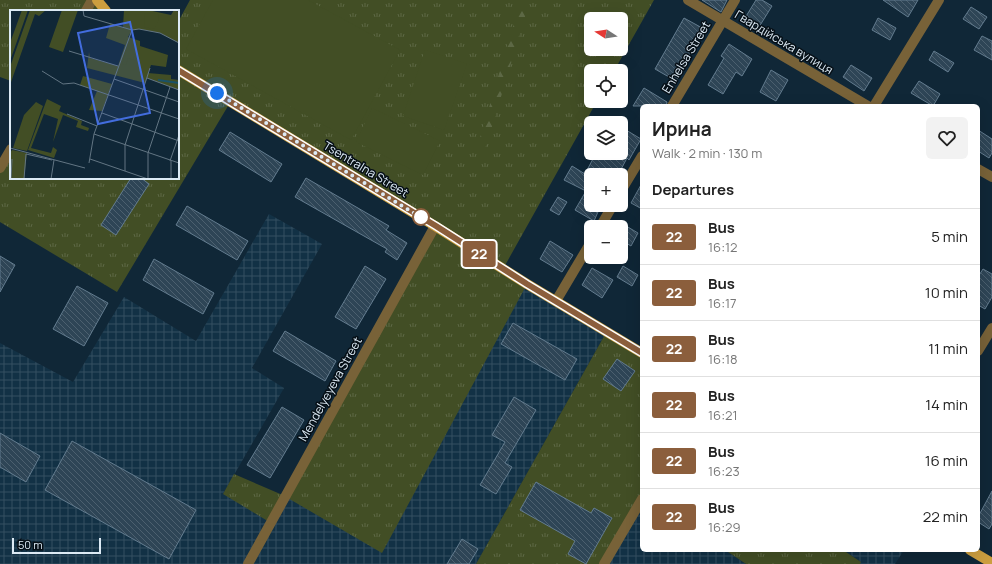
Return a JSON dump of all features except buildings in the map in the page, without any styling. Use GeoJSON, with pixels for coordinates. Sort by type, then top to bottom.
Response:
{"type":"FeatureCollection","features":[{"type":"Feature","properties":{"kind":"main road"},"geometry":{"type":"LineString","coordinates":[[97,0],[105,10]]}},
{"type":"Feature","properties":{"kind":"main road","name":"Tsentralna Street"},"geometry":{"type":"LineString","coordinates":[[179,71],[436,226],[503,270],[640,352]]}},
{"type":"Feature","properties":{"kind":"main road"},"geometry":{"type":"LineString","coordinates":[[973,552],[992,563]]}},
{"type":"Feature","properties":{"kind":"street"},"geometry":{"type":"LineString","coordinates":[[87,10],[92,0]]}},
{"type":"Feature","properties":{"kind":"street","name":"Гвардійська вулиця"},"geometry":{"type":"LineString","coordinates":[[688,0],[865,104]]}},
{"type":"Feature","properties":{"kind":"street","name":"Enhelsa Street"},"geometry":{"type":"LineString","coordinates":[[673,104],[735,0]]}},
{"type":"Feature","properties":{"kind":"street"},"geometry":{"type":"LineString","coordinates":[[875,104],[939,0]]}},
{"type":"Feature","properties":{"kind":"street"},"geometry":{"type":"LineString","coordinates":[[0,168],[10,151]]}},
{"type":"Feature","properties":{"kind":"street"},"geometry":{"type":"LineString","coordinates":[[628,180],[640,159]]}},
{"type":"Feature","properties":{"kind":"street"},"geometry":{"type":"LineString","coordinates":[[980,170],[992,177]]}},
{"type":"Feature","properties":{"kind":"street","name":"Mendelyeyeva Street"},"geometry":{"type":"LineString","coordinates":[[248,564],[436,226]]}},
{"type":"Feature","properties":{"kind":"street"},"geometry":{"type":"LineString","coordinates":[[556,301],[584,254]]}},
{"type":"Feature","properties":{"kind":"street"},"geometry":{"type":"LineString","coordinates":[[980,348],[992,328]]}},
{"type":"Feature","properties":{"kind":"street"},"geometry":{"type":"LineString","coordinates":[[604,564],[640,502]]}},
{"type":"Feature","properties":{"kind":"shaded area"},"geometry":{"type":"Polygon","coordinates":[[[269,214],[322,244],[252,368],[284,388],[223,494],[285,496],[527,284],[607,331],[476,564],[0,564],[0,343],[73,382],[124,297],[196,341],[269,214]]]}},
{"type":"Feature","properties":{"kind":"shaded area"},"geometry":{"type":"Polygon","coordinates":[[[640,502],[640,552],[728,552],[746,564],[604,564],[640,502]]]}},
{"type":"Feature","properties":{"kind":"shaded area"},"geometry":{"type":"Polygon","coordinates":[[[846,552],[903,552],[895,564],[860,564],[861,562],[846,552]]]}},
{"type":"Feature","properties":{"kind":"green space"},"geometry":{"type":"Polygon","coordinates":[[[0,0],[97,0],[105,10],[10,10],[10,81],[0,77],[0,0]]]}},
{"type":"Feature","properties":{"kind":"green space"},"geometry":{"type":"Polygon","coordinates":[[[190,0],[654,0],[628,46],[628,12],[584,12],[584,56],[622,56],[618,64],[584,64],[584,108],[593,108],[589,116],[584,116],[584,124],[503,269],[527,284],[382,553],[286,497],[271,523],[223,494],[234,474],[285,496],[435,226],[231,101],[117,292],[0,222],[0,168],[10,151],[10,179],[179,179],[179,20],[190,0]]]}},
{"type":"Feature","properties":{"kind":"green space"},"geometry":{"type":"Polygon","coordinates":[[[213,0],[308,0],[400,50],[351,140],[186,49],[213,0]]]}},
{"type":"Feature","properties":{"kind":"green space"},"geometry":{"type":"Polygon","coordinates":[[[521,0],[530,0],[485,150],[477,148],[521,0]]]}},
{"type":"Feature","properties":{"kind":"green space"},"geometry":{"type":"Polygon","coordinates":[[[425,50],[467,64],[444,130],[403,116],[425,50]]]}},
{"type":"Feature","properties":{"kind":"green space"},"geometry":{"type":"Polygon","coordinates":[[[372,108],[440,141],[423,175],[356,142],[372,108]]]}},
{"type":"Feature","properties":{"kind":"green space"},"geometry":{"type":"Polygon","coordinates":[[[607,331],[640,352],[640,502],[604,564],[476,564],[607,331]]]}},
{"type":"Feature","properties":{"kind":"green space"},"geometry":{"type":"Polygon","coordinates":[[[728,552],[846,552],[861,562],[860,564],[746,564],[728,552]]]}},
{"type":"Feature","properties":{"kind":"bus line","name":"22"},"geometry":{"type":"LineString","coordinates":[[179,71],[436,226],[503,270],[640,352]]}},
{"type":"Feature","properties":{"kind":"route"},"geometry":{"type":"LineString","coordinates":[[217,93],[422,218],[421,217]]}}]}
